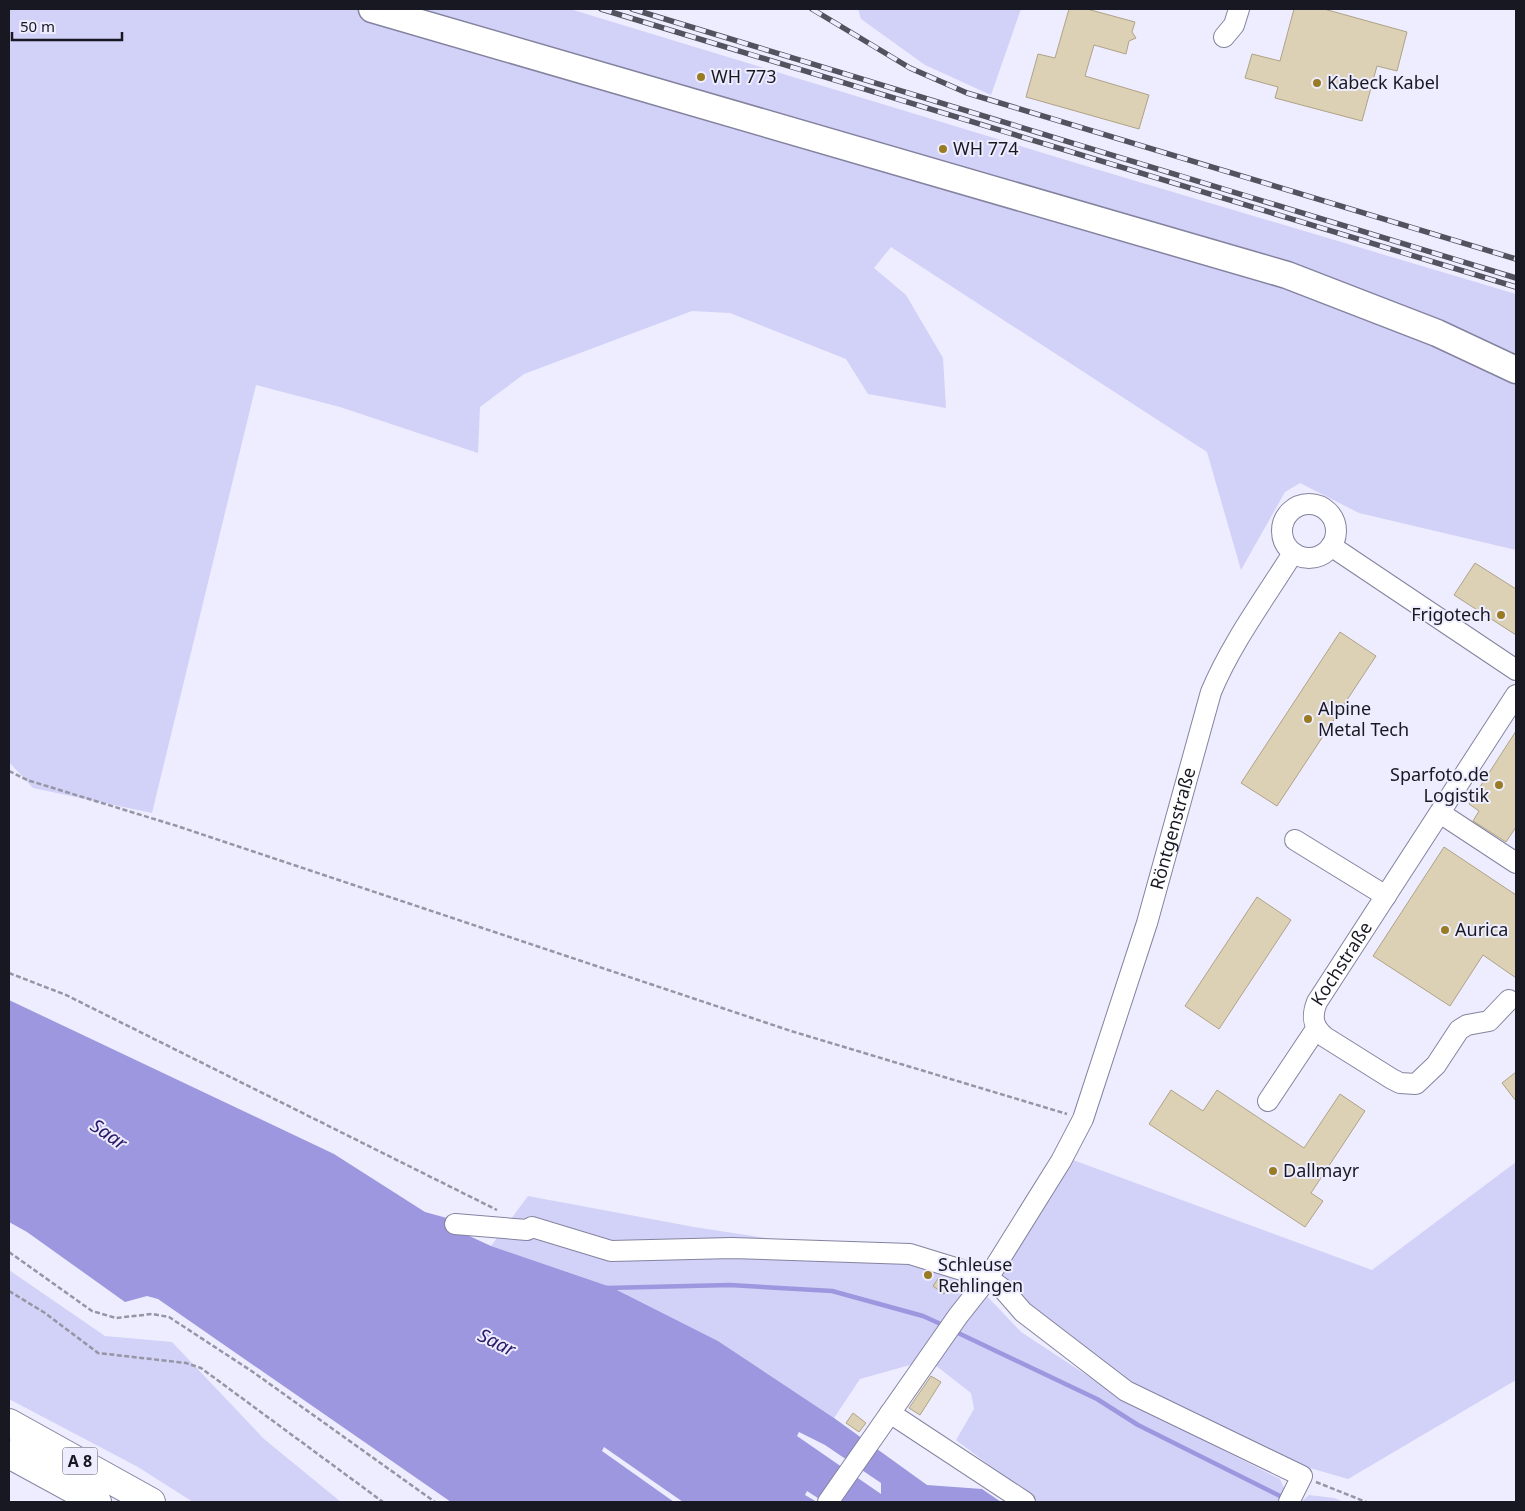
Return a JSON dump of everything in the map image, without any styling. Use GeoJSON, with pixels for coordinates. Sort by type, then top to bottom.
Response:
{"type":"FeatureCollection","features":[{"type":"Feature","properties":{"kind":"highway","name":"A 8"},"geometry":{"type":"LineString","coordinates":[[9,1423],[151,1502]]}},
{"type":"Feature","properties":{"kind":"highway","name":"A 8"},"geometry":{"type":"LineString","coordinates":[[9,1454],[97,1502]]}},
{"type":"Feature","properties":{"kind":"main road"},"geometry":{"type":"LineString","coordinates":[[372,9],[1287,275],[1437,333],[1516,370]]}},
{"type":"Feature","properties":{"kind":"street"},"geometry":{"type":"LineString","coordinates":[[1224,38],[1234,25],[1239,9]]}},
{"type":"Feature","properties":{"kind":"street"},"geometry":{"type":"LineString","coordinates":[[1304,504],[1321,507],[1333,520],[1334,538],[1331,546],[1325,552],[1309,557],[1293,553],[1283,539],[1283,521],[1295,507],[1304,504]]}},
{"type":"Feature","properties":{"kind":"street"},"geometry":{"type":"LineString","coordinates":[[1331,546],[1516,670]]}},
{"type":"Feature","properties":{"kind":"street","name":"Röntgenstraße"},"geometry":{"type":"LineString","coordinates":[[828,1502],[958,1316],[988,1278],[1062,1161],[1083,1118],[1147,923],[1211,692],[1220,670],[1238,639],[1293,553]]}},
{"type":"Feature","properties":{"kind":"street","name":"Kochstraße"},"geometry":{"type":"LineString","coordinates":[[1509,1000],[1489,1021],[1467,1025],[1460,1030],[1436,1065],[1416,1084],[1400,1083],[1392,1079],[1316,1029],[1314,1010],[1317,1002],[1516,695]]}},
{"type":"Feature","properties":{"kind":"street"},"geometry":{"type":"LineString","coordinates":[[1440,813],[1516,863]]}},
{"type":"Feature","properties":{"kind":"street"},"geometry":{"type":"LineString","coordinates":[[1295,840],[1386,896]]}},
{"type":"Feature","properties":{"kind":"street"},"geometry":{"type":"LineString","coordinates":[[1268,1101],[1316,1029]]}},
{"type":"Feature","properties":{"kind":"street"},"geometry":{"type":"LineString","coordinates":[[455,1224],[527,1230],[532,1227],[611,1251],[732,1248],[910,1254],[988,1278],[1002,1289],[1023,1312],[1126,1392],[1294,1491]]}},
{"type":"Feature","properties":{"kind":"street"},"geometry":{"type":"LineString","coordinates":[[890,1413],[1025,1502]]}},
{"type":"Feature","properties":{"kind":"path"},"geometry":{"type":"LineString","coordinates":[[9,770],[27,780],[177,826],[792,1031],[1083,1118]]}},
{"type":"Feature","properties":{"kind":"path"},"geometry":{"type":"LineString","coordinates":[[9,973],[66,995],[498,1210]]}},
{"type":"Feature","properties":{"kind":"path"},"geometry":{"type":"LineString","coordinates":[[9,1252],[92,1311],[116,1318],[152,1314],[169,1317],[252,1372],[435,1502]]}},
{"type":"Feature","properties":{"kind":"path"},"geometry":{"type":"LineString","coordinates":[[9,1291],[44,1313],[98,1352],[186,1363],[201,1368],[382,1502]]}},
{"type":"Feature","properties":{"kind":"path"},"geometry":{"type":"LineString","coordinates":[[1294,1491],[1366,1502]]}},
{"type":"Feature","properties":{"kind":"shaded area"},"geometry":{"type":"Polygon","coordinates":[[[9,9],[570,9],[1099,170],[1516,294],[1516,550],[1359,513],[1300,483],[1285,492],[1241,570],[1207,452],[891,247],[874,268],[906,295],[943,358],[946,408],[868,394],[846,359],[730,313],[692,311],[524,374],[480,407],[478,453],[340,407],[256,385],[152,813],[33,788],[9,762],[9,9]]]}},
{"type":"Feature","properties":{"kind":"shaded area"},"geometry":{"type":"Polygon","coordinates":[[[858,9],[1021,9],[991,95],[925,65],[861,19],[858,9]]]}},
{"type":"Feature","properties":{"kind":"shaded area"},"geometry":{"type":"Polygon","coordinates":[[[1054,1153],[1372,1270],[1516,1162],[1516,1380],[1348,1479],[1303,1466],[1121,1393],[983,1288],[1054,1153]]]}},
{"type":"Feature","properties":{"kind":"shaded area"},"geometry":{"type":"Polygon","coordinates":[[[528,1196],[694,1227],[901,1259],[983,1288],[935,1358],[860,1379],[834,1418],[718,1341],[611,1287],[491,1246],[528,1196]]]}},
{"type":"Feature","properties":{"kind":"shaded area"},"geometry":{"type":"Polygon","coordinates":[[[9,1270],[105,1336],[172,1342],[264,1439],[341,1502],[193,1502],[138,1467],[9,1399],[9,1270]]]}},
{"type":"Feature","properties":{"kind":"shaded area"},"geometry":{"type":"Polygon","coordinates":[[[984,1293],[1021,1332],[1126,1401],[1280,1479],[1285,1490],[1280,1502],[1038,1502],[956,1440],[974,1409],[971,1393],[935,1365],[984,1293]]]}},
{"type":"Feature","properties":{"kind":"shaded area"},"geometry":{"type":"Polygon","coordinates":[[[1309,1495],[1334,1498],[1344,1502],[1301,1502],[1309,1495]]]}},
{"type":"Feature","properties":{"kind":"water","name":"Saar"},"geometry":{"type":"Polygon","coordinates":[[[9,1000],[334,1154],[425,1212],[454,1220],[454,1229],[491,1246],[611,1287],[718,1341],[834,1418],[927,1485],[982,1489],[1001,1502],[824,1502],[807,1491],[805,1495],[817,1502],[683,1502],[604,1447],[602,1451],[674,1502],[451,1502],[158,1299],[147,1296],[125,1302],[27,1232],[9,1222],[9,1000]],[[799,1432],[797,1436],[881,1494],[881,1483],[825,1445],[799,1432]]]}},
{"type":"Feature","properties":{"kind":"building"},"geometry":{"type":"Polygon","coordinates":[[[1069,9],[1087,9],[1135,22],[1132,32],[1136,38],[1129,41],[1126,54],[1094,45],[1085,76],[1149,95],[1139,129],[1026,97],[1038,54],[1055,58],[1069,9]]]}},
{"type":"Feature","properties":{"kind":"building"},"geometry":{"type":"Polygon","coordinates":[[[1294,9],[1324,9],[1407,32],[1397,71],[1377,66],[1362,121],[1275,98],[1278,87],[1245,78],[1252,54],[1280,61],[1294,9]]]}},
{"type":"Feature","properties":{"kind":"building","name":"Frigotech"},"geometry":{"type":"Polygon","coordinates":[[[1475,563],[1516,589],[1516,635],[1454,595],[1475,563]]]}},
{"type":"Feature","properties":{"kind":"building","name":"Alpine Metal Tech"},"geometry":{"type":"Polygon","coordinates":[[[1340,632],[1376,656],[1277,806],[1241,783],[1340,632]]]}},
{"type":"Feature","properties":{"kind":"building","name":"Sparfoto.de Logistik"},"geometry":{"type":"Polygon","coordinates":[[[1516,731],[1516,827],[1506,842],[1473,821],[1479,811],[1469,804],[1516,731]]]}},
{"type":"Feature","properties":{"kind":"building","name":"Aurica"},"geometry":{"type":"Polygon","coordinates":[[[1444,847],[1516,895],[1516,978],[1483,955],[1450,1006],[1373,956],[1444,847]]]}},
{"type":"Feature","properties":{"kind":"building"},"geometry":{"type":"Polygon","coordinates":[[[1257,897],[1291,920],[1219,1029],[1185,1006],[1257,897]]]}},
{"type":"Feature","properties":{"kind":"building"},"geometry":{"type":"Polygon","coordinates":[[[1516,1072],[1516,1101],[1502,1083],[1516,1072]]]}},
{"type":"Feature","properties":{"kind":"building","name":"Dallmayr"},"geometry":{"type":"Polygon","coordinates":[[[1171,1090],[1203,1111],[1217,1090],[1304,1148],[1340,1094],[1365,1111],[1311,1193],[1323,1201],[1305,1227],[1149,1124],[1171,1090]]]}},
{"type":"Feature","properties":{"kind":"building"},"geometry":{"type":"Polygon","coordinates":[[[939,1277],[951,1285],[944,1294],[933,1286],[939,1277]]]}},
{"type":"Feature","properties":{"kind":"building"},"geometry":{"type":"Polygon","coordinates":[[[931,1376],[941,1382],[920,1415],[909,1408],[931,1376]]]}},
{"type":"Feature","properties":{"kind":"building"},"geometry":{"type":"Polygon","coordinates":[[[853,1413],[866,1423],[859,1432],[846,1423],[853,1413]]]}},
{"type":"Feature","properties":{"kind":"waterway"},"geometry":{"type":"LineString","coordinates":[[606,1288],[730,1285],[832,1291],[923,1316],[945,1326]]}},
{"type":"Feature","properties":{"kind":"waterway"},"geometry":{"type":"LineString","coordinates":[[954,1331],[1097,1399],[1138,1425],[1286,1499]]}},
{"type":"Feature","properties":{"kind":"railway"},"geometry":{"type":"LineString","coordinates":[[601,9],[1516,287]]}},
{"type":"Feature","properties":{"kind":"railway"},"geometry":{"type":"LineString","coordinates":[[632,9],[1516,278]]}},
{"type":"Feature","properties":{"kind":"railway"},"geometry":{"type":"LineString","coordinates":[[812,9],[910,68],[967,93],[1516,259]]}},
{"type":"Feature","properties":{"kind":"place","name":"WH 773"},"geometry":{"type":"Point","coordinates":[701,77]}},
{"type":"Feature","properties":{"kind":"place","name":"Kabeck Kabel"},"geometry":{"type":"Point","coordinates":[1317,83]}},
{"type":"Feature","properties":{"kind":"place","name":"WH 774"},"geometry":{"type":"Point","coordinates":[943,149]}},
{"type":"Feature","properties":{"kind":"place","name":"Frigotech"},"geometry":{"type":"Point","coordinates":[1501,615]}},
{"type":"Feature","properties":{"kind":"place","name":"Alpine Metal Tech"},"geometry":{"type":"Point","coordinates":[1308,719]}},
{"type":"Feature","properties":{"kind":"place","name":"Sparfoto.de Logistik"},"geometry":{"type":"Point","coordinates":[1499,785]}},
{"type":"Feature","properties":{"kind":"place","name":"Aurica"},"geometry":{"type":"Point","coordinates":[1445,930]}},
{"type":"Feature","properties":{"kind":"place","name":"Dallmayr"},"geometry":{"type":"Point","coordinates":[1273,1171]}},
{"type":"Feature","properties":{"kind":"place","name":"Schleuse Rehlingen"},"geometry":{"type":"Point","coordinates":[928,1275]}}]}
